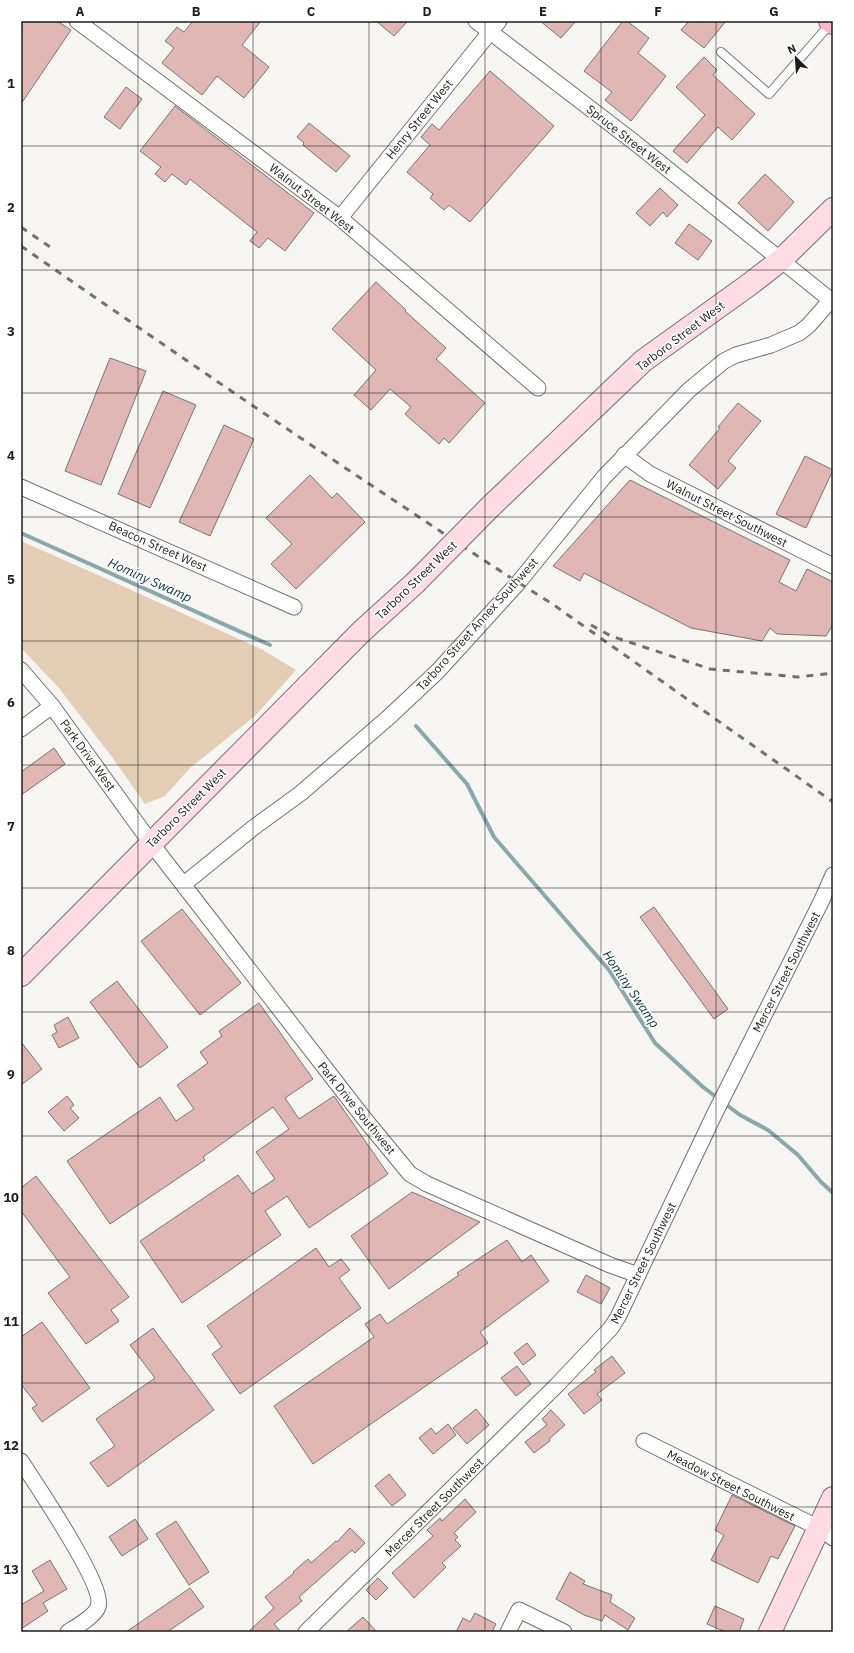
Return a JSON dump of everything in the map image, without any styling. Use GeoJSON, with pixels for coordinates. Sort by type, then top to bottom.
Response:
{"type":"FeatureCollection","features":[{"type":"Feature","properties":{"kind":"main road","name":"Tarboro Street West"},"geometry":{"type":"LineString","coordinates":[[21,974],[361,632],[415,583],[490,508],[643,361],[781,260],[833,209]]}},
{"type":"Feature","properties":{"kind":"main road"},"geometry":{"type":"LineString","coordinates":[[770,1632],[826,1533],[833,1498]]}},
{"type":"Feature","properties":{"kind":"street","name":"Walnut Street West"},"geometry":{"type":"LineString","coordinates":[[77,21],[340,218],[538,388]]}},
{"type":"Feature","properties":{"kind":"street","name":"Spruce Street West"},"geometry":{"type":"LineString","coordinates":[[476,21],[494,27],[832,301]]}},
{"type":"Feature","properties":{"kind":"street","name":"Henry Street West"},"geometry":{"type":"LineString","coordinates":[[340,218],[494,27]]}},
{"type":"Feature","properties":{"kind":"street","name":"Tarboro Street Annex Southwest"},"geometry":{"type":"LineString","coordinates":[[184,884],[253,828],[301,793],[384,721],[438,671],[518,583],[604,477],[689,390],[724,361],[736,354],[771,345],[799,333],[808,326],[832,301]]}},
{"type":"Feature","properties":{"kind":"street","name":"Walnut Street Southwest"},"geometry":{"type":"LineString","coordinates":[[624,455],[650,474],[833,566]]}},
{"type":"Feature","properties":{"kind":"street","name":"Beacon Street West"},"geometry":{"type":"LineString","coordinates":[[21,487],[294,607]]}},
{"type":"Feature","properties":{"kind":"street","name":"Park Drive West"},"geometry":{"type":"LineString","coordinates":[[21,670],[52,706],[151,843]]}},
{"type":"Feature","properties":{"kind":"street"},"geometry":{"type":"LineString","coordinates":[[21,729],[52,706]]}},
{"type":"Feature","properties":{"kind":"street","name":"Park Drive Southwest"},"geometry":{"type":"LineString","coordinates":[[151,843],[363,1117],[410,1174],[442,1191],[610,1265],[638,1275]]}},
{"type":"Feature","properties":{"kind":"street","name":"Mercer Street Southwest"},"geometry":{"type":"LineString","coordinates":[[306,1632],[557,1386],[611,1328],[618,1317],[727,1089],[827,905],[833,876]]}},
{"type":"Feature","properties":{"kind":"street","name":"Meadow Street Southwest"},"geometry":{"type":"LineString","coordinates":[[644,1441],[826,1533]]}},
{"type":"Feature","properties":{"kind":"street"},"geometry":{"type":"LineString","coordinates":[[21,1461],[84,1563],[98,1594],[99,1607],[84,1621],[68,1632]]}},
{"type":"Feature","properties":{"kind":"street"},"geometry":{"type":"LineString","coordinates":[[508,1632],[519,1610],[564,1632]]}},
{"type":"Feature","properties":{"kind":"lane"},"geometry":{"type":"LineString","coordinates":[[721,52],[769,94],[832,22]]}},
{"type":"Feature","properties":{"kind":"shaded area"},"geometry":{"type":"Polygon","coordinates":[[[21,541],[263,650],[296,670],[255,716],[190,768],[165,796],[145,804],[112,757],[59,688],[21,648],[21,541]]]}},
{"type":"Feature","properties":{"kind":"building"},"geometry":{"type":"Polygon","coordinates":[[[21,21],[57,21],[71,30],[21,104],[21,21]]]}},
{"type":"Feature","properties":{"kind":"building"},"geometry":{"type":"Polygon","coordinates":[[[193,21],[261,21],[242,45],[269,67],[244,98],[217,76],[202,95],[162,63],[174,48],[165,41],[177,27],[184,32],[193,21]]]}},
{"type":"Feature","properties":{"kind":"building"},"geometry":{"type":"Polygon","coordinates":[[[376,21],[408,21],[394,36],[376,21]]]}},
{"type":"Feature","properties":{"kind":"building"},"geometry":{"type":"Polygon","coordinates":[[[540,21],[576,21],[561,38],[540,21]]]}},
{"type":"Feature","properties":{"kind":"building"},"geometry":{"type":"Polygon","coordinates":[[[623,21],[627,21],[649,38],[638,53],[666,76],[631,121],[605,100],[612,92],[584,71],[623,21]]]}},
{"type":"Feature","properties":{"kind":"building"},"geometry":{"type":"Polygon","coordinates":[[[689,21],[726,21],[704,48],[681,30],[689,21]]]}},
{"type":"Feature","properties":{"kind":"building"},"geometry":{"type":"Polygon","coordinates":[[[704,57],[717,70],[713,75],[755,114],[732,140],[718,127],[687,163],[673,151],[705,115],[676,87],[704,57]]]}},
{"type":"Feature","properties":{"kind":"building"},"geometry":{"type":"Polygon","coordinates":[[[490,71],[554,126],[470,222],[449,205],[444,210],[430,198],[433,194],[407,172],[430,145],[421,137],[432,124],[439,130],[490,71]]]}},
{"type":"Feature","properties":{"kind":"building"},"geometry":{"type":"Polygon","coordinates":[[[126,87],[142,99],[120,129],[104,117],[126,87]]]}},
{"type":"Feature","properties":{"kind":"building"},"geometry":{"type":"Polygon","coordinates":[[[175,106],[314,213],[285,251],[268,238],[259,248],[250,241],[257,232],[190,179],[186,185],[172,174],[165,182],[155,174],[161,167],[140,151],[175,106]]]}},
{"type":"Feature","properties":{"kind":"building"},"geometry":{"type":"Polygon","coordinates":[[[309,123],[350,156],[336,172],[303,145],[304,143],[297,137],[309,123]]]}},
{"type":"Feature","properties":{"kind":"building"},"geometry":{"type":"Polygon","coordinates":[[[765,174],[794,202],[768,231],[738,203],[765,174]]]}},
{"type":"Feature","properties":{"kind":"building"},"geometry":{"type":"Polygon","coordinates":[[[660,188],[678,205],[667,217],[663,212],[650,226],[636,213],[660,188]]]}},
{"type":"Feature","properties":{"kind":"building"},"geometry":{"type":"Polygon","coordinates":[[[689,224],[712,241],[698,260],[675,243],[689,224]]]}},
{"type":"Feature","properties":{"kind":"building"},"geometry":{"type":"Polygon","coordinates":[[[376,282],[406,310],[405,311],[446,348],[436,359],[485,403],[449,443],[444,438],[439,444],[405,414],[411,407],[390,389],[371,410],[354,395],[376,370],[332,329],[376,282]]]}},
{"type":"Feature","properties":{"kind":"building"},"geometry":{"type":"Polygon","coordinates":[[[110,358],[146,371],[101,485],[65,471],[110,358]]]}},
{"type":"Feature","properties":{"kind":"building"},"geometry":{"type":"Polygon","coordinates":[[[163,391],[196,405],[150,508],[118,494],[163,391]]]}},
{"type":"Feature","properties":{"kind":"building"},"geometry":{"type":"Polygon","coordinates":[[[738,403],[761,421],[728,461],[736,468],[718,489],[689,465],[720,428],[718,427],[738,403]]]}},
{"type":"Feature","properties":{"kind":"building"},"geometry":{"type":"Polygon","coordinates":[[[224,425],[254,439],[210,536],[179,522],[224,425]]]}},
{"type":"Feature","properties":{"kind":"building"},"geometry":{"type":"Polygon","coordinates":[[[805,456],[833,470],[806,528],[776,514],[805,456]]]}},
{"type":"Feature","properties":{"kind":"building"},"geometry":{"type":"Polygon","coordinates":[[[310,475],[332,498],[337,493],[365,522],[296,589],[271,564],[292,544],[266,518],[310,475]]]}},
{"type":"Feature","properties":{"kind":"building"},"geometry":{"type":"Polygon","coordinates":[[[630,480],[790,560],[779,582],[796,591],[807,569],[833,582],[833,624],[826,636],[777,634],[770,628],[762,641],[691,628],[584,573],[580,581],[553,566],[630,480]]]}},
{"type":"Feature","properties":{"kind":"building"},"geometry":{"type":"Polygon","coordinates":[[[54,748],[65,764],[21,795],[21,772],[54,748]]]}},
{"type":"Feature","properties":{"kind":"building"},"geometry":{"type":"Polygon","coordinates":[[[654,907],[728,1009],[714,1019],[640,917],[654,907]]]}},
{"type":"Feature","properties":{"kind":"building"},"geometry":{"type":"Polygon","coordinates":[[[182,909],[241,983],[200,1015],[141,941],[182,909]]]}},
{"type":"Feature","properties":{"kind":"building"},"geometry":{"type":"Polygon","coordinates":[[[117,981],[168,1047],[140,1068],[90,1002],[117,981]]]}},
{"type":"Feature","properties":{"kind":"building"},"geometry":{"type":"Polygon","coordinates":[[[259,1003],[313,1079],[285,1098],[299,1119],[334,1096],[388,1174],[309,1228],[287,1196],[265,1211],[281,1235],[182,1303],[140,1241],[238,1175],[252,1194],[275,1179],[256,1152],[289,1129],[273,1107],[203,1157],[205,1160],[110,1224],[67,1161],[160,1097],[176,1121],[194,1109],[177,1085],[208,1063],[200,1052],[222,1036],[219,1031],[259,1003]]]}},
{"type":"Feature","properties":{"kind":"building"},"geometry":{"type":"Polygon","coordinates":[[[68,1017],[79,1038],[59,1048],[52,1035],[57,1032],[54,1025],[68,1017]]]}},
{"type":"Feature","properties":{"kind":"building"},"geometry":{"type":"Polygon","coordinates":[[[21,1042],[42,1069],[21,1085],[21,1042]]]}},
{"type":"Feature","properties":{"kind":"building"},"geometry":{"type":"Polygon","coordinates":[[[67,1096],[74,1105],[70,1108],[79,1118],[64,1131],[48,1112],[67,1096]]]}},
{"type":"Feature","properties":{"kind":"building"},"geometry":{"type":"Polygon","coordinates":[[[36,1176],[129,1297],[111,1310],[119,1321],[86,1344],[48,1293],[70,1277],[21,1211],[21,1188],[36,1176]]]}},
{"type":"Feature","properties":{"kind":"building"},"geometry":{"type":"Polygon","coordinates":[[[412,1192],[480,1222],[389,1289],[351,1236],[412,1192]]]}},
{"type":"Feature","properties":{"kind":"building"},"geometry":{"type":"Polygon","coordinates":[[[507,1240],[522,1262],[531,1255],[549,1281],[480,1332],[488,1343],[313,1464],[274,1406],[374,1337],[365,1324],[380,1314],[387,1324],[459,1275],[457,1273],[507,1240]]]}},
{"type":"Feature","properties":{"kind":"building"},"geometry":{"type":"Polygon","coordinates":[[[316,1248],[329,1267],[341,1259],[350,1270],[339,1278],[361,1308],[240,1394],[212,1354],[222,1347],[207,1326],[316,1248]]]}},
{"type":"Feature","properties":{"kind":"building"},"geometry":{"type":"Polygon","coordinates":[[[586,1275],[610,1288],[601,1304],[577,1292],[586,1275]]]}},
{"type":"Feature","properties":{"kind":"building"},"geometry":{"type":"Polygon","coordinates":[[[42,1322],[90,1388],[42,1422],[32,1408],[37,1405],[21,1384],[21,1337],[42,1322]]]}},
{"type":"Feature","properties":{"kind":"building"},"geometry":{"type":"Polygon","coordinates":[[[153,1328],[214,1410],[108,1487],[90,1463],[115,1446],[96,1419],[155,1378],[130,1345],[153,1328]]]}},
{"type":"Feature","properties":{"kind":"building"},"geometry":{"type":"Polygon","coordinates":[[[527,1343],[536,1355],[523,1365],[514,1353],[527,1343]]]}},
{"type":"Feature","properties":{"kind":"building"},"geometry":{"type":"Polygon","coordinates":[[[612,1356],[625,1373],[597,1394],[602,1400],[584,1414],[568,1394],[596,1372],[594,1370],[612,1356]]]}},
{"type":"Feature","properties":{"kind":"building"},"geometry":{"type":"Polygon","coordinates":[[[517,1366],[531,1384],[516,1396],[501,1378],[517,1366]]]}},
{"type":"Feature","properties":{"kind":"building"},"geometry":{"type":"Polygon","coordinates":[[[476,1409],[489,1425],[467,1444],[453,1428],[476,1409]]]}},
{"type":"Feature","properties":{"kind":"building"},"geometry":{"type":"Polygon","coordinates":[[[551,1410],[565,1425],[549,1439],[550,1441],[534,1453],[525,1442],[547,1425],[542,1419],[551,1410]]]}},
{"type":"Feature","properties":{"kind":"building"},"geometry":{"type":"Polygon","coordinates":[[[448,1424],[456,1435],[433,1454],[419,1438],[431,1428],[436,1434],[448,1424]]]}},
{"type":"Feature","properties":{"kind":"building"},"geometry":{"type":"Polygon","coordinates":[[[389,1474],[406,1495],[392,1506],[375,1486],[389,1474]]]}},
{"type":"Feature","properties":{"kind":"building"},"geometry":{"type":"Polygon","coordinates":[[[732,1495],[795,1526],[778,1559],[771,1556],[758,1583],[711,1560],[724,1535],[715,1530],[732,1495]]]}},
{"type":"Feature","properties":{"kind":"building"},"geometry":{"type":"Polygon","coordinates":[[[465,1499],[476,1512],[454,1533],[458,1537],[455,1540],[461,1546],[442,1563],[446,1567],[414,1598],[392,1573],[433,1536],[427,1530],[440,1518],[442,1521],[465,1499]]]}},
{"type":"Feature","properties":{"kind":"building"},"geometry":{"type":"Polygon","coordinates":[[[135,1519],[148,1539],[122,1556],[109,1537],[135,1519]]]}},
{"type":"Feature","properties":{"kind":"building"},"geometry":{"type":"Polygon","coordinates":[[[176,1521],[209,1572],[189,1585],[156,1534],[176,1521]]]}},
{"type":"Feature","properties":{"kind":"building"},"geometry":{"type":"Polygon","coordinates":[[[350,1528],[365,1543],[355,1553],[352,1550],[299,1597],[302,1601],[274,1624],[281,1632],[248,1632],[274,1608],[265,1597],[294,1573],[293,1572],[308,1559],[311,1563],[336,1541],[337,1542],[350,1528]]]}},
{"type":"Feature","properties":{"kind":"building"},"geometry":{"type":"Polygon","coordinates":[[[50,1560],[67,1589],[43,1603],[48,1611],[21,1629],[21,1605],[44,1591],[32,1571],[50,1560]]]}},
{"type":"Feature","properties":{"kind":"building"},"geometry":{"type":"Polygon","coordinates":[[[570,1572],[585,1581],[583,1584],[612,1595],[610,1602],[635,1618],[628,1630],[605,1615],[602,1621],[584,1615],[556,1599],[570,1572]]]}},
{"type":"Feature","properties":{"kind":"building"},"geometry":{"type":"Polygon","coordinates":[[[378,1578],[388,1588],[376,1600],[366,1590],[378,1578]]]}},
{"type":"Feature","properties":{"kind":"building"},"geometry":{"type":"Polygon","coordinates":[[[190,1588],[204,1607],[167,1632],[126,1632],[190,1588]]]}},
{"type":"Feature","properties":{"kind":"building"},"geometry":{"type":"Polygon","coordinates":[[[715,1606],[744,1619],[739,1632],[726,1632],[707,1624],[715,1606]]]}},
{"type":"Feature","properties":{"kind":"building"},"geometry":{"type":"Polygon","coordinates":[[[475,1613],[496,1624],[492,1632],[456,1632],[463,1618],[470,1622],[475,1613]]]}},
{"type":"Feature","properties":{"kind":"building"},"geometry":{"type":"Polygon","coordinates":[[[363,1617],[377,1632],[346,1632],[363,1617]]]}},
{"type":"Feature","properties":{"kind":"waterway","name":"Hominy Swamp"},"geometry":{"type":"LineString","coordinates":[[21,533],[270,645]]}},
{"type":"Feature","properties":{"kind":"waterway","name":"Hominy Swamp"},"geometry":{"type":"LineString","coordinates":[[416,726],[467,784],[494,837],[609,970],[655,1043],[703,1087],[740,1115],[768,1130],[798,1155],[821,1182],[833,1193]]}},
{"type":"Feature","properties":{"kind":"railway"},"geometry":{"type":"LineString","coordinates":[[21,227],[53,249]]}},
{"type":"Feature","properties":{"kind":"railway"},"geometry":{"type":"LineString","coordinates":[[21,246],[303,440],[512,579],[551,603],[833,802]]}},
{"type":"Feature","properties":{"kind":"railway"},"geometry":{"type":"LineString","coordinates":[[591,625],[611,636],[710,669],[798,677],[833,673]]}}]}
